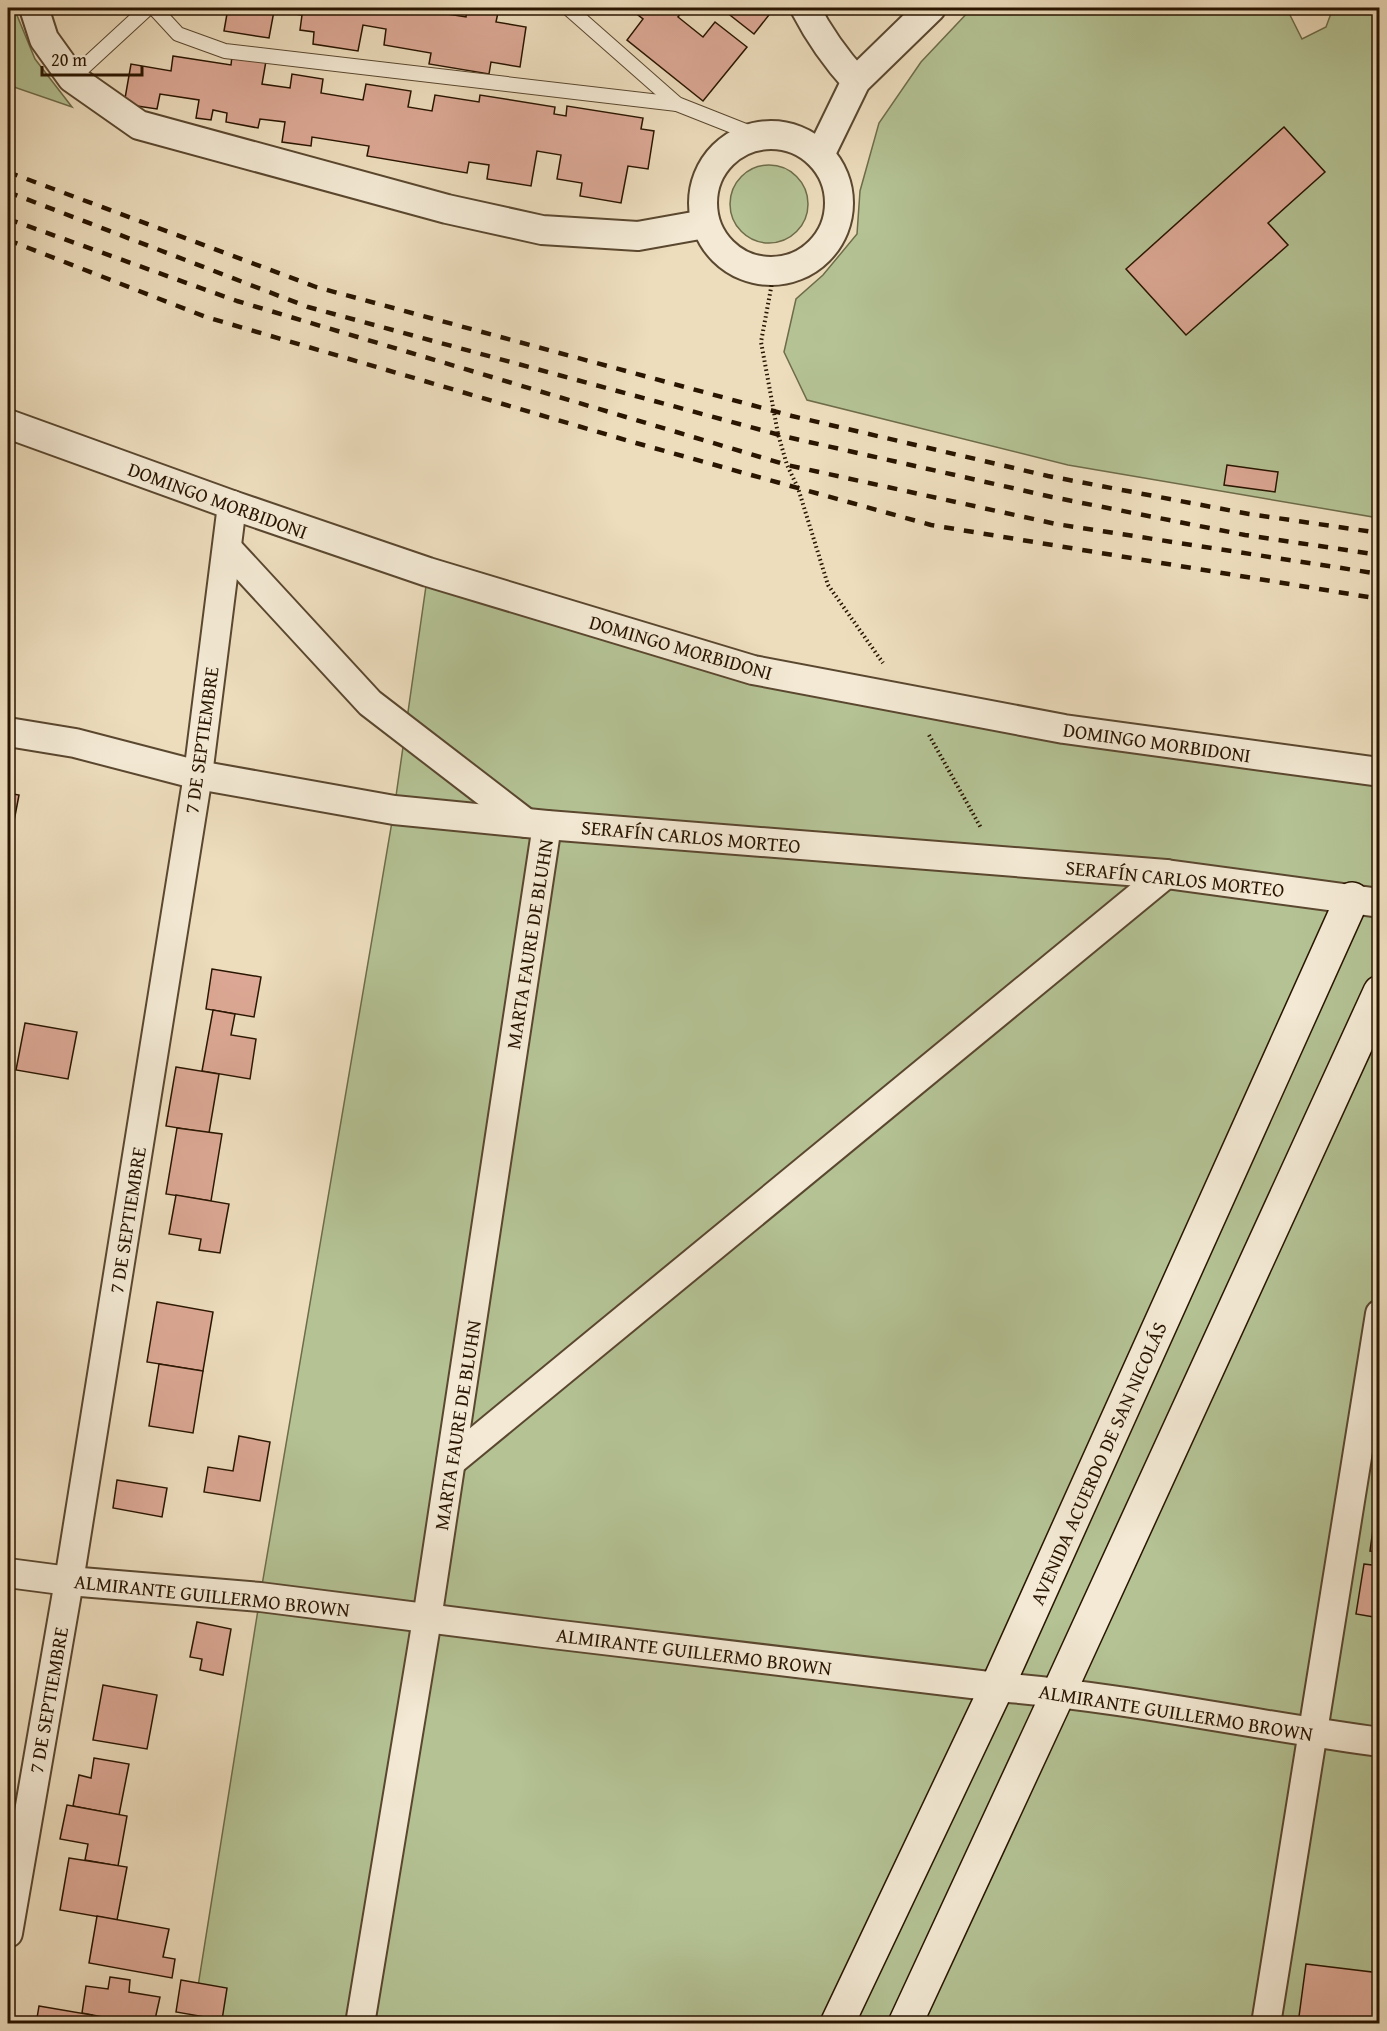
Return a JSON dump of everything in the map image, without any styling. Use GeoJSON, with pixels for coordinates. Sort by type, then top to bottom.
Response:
{"type":"FeatureCollection","features":[{"type":"Feature","properties":{"kind":"street"},"geometry":{"type":"LineString","coordinates":[[34,8],[44,39],[72,78],[139,125],[447,209],[542,230],[638,236],[705,224]]}},
{"type":"Feature","properties":{"kind":"street"},"geometry":{"type":"LineString","coordinates":[[805,8],[832,54],[856,81]]}},
{"type":"Feature","properties":{"kind":"street"},"geometry":{"type":"LineString","coordinates":[[820,155],[856,81],[931,8]]}},
{"type":"Feature","properties":{"kind":"street"},"geometry":{"type":"LineString","coordinates":[[775,135],[792,138],[807,145],[820,155],[831,171],[838,190],[839,210],[834,229],[825,246],[810,260],[793,268],[774,272],[752,268],[734,259],[716,244],[705,224],[702,208],[703,191],[716,161],[728,149],[758,136],[775,135]]}},
{"type":"Feature","properties":{"kind":"street","name":"DOMINGO MORBIDONI"},"geometry":{"type":"LineString","coordinates":[[8,424],[428,573],[753,670],[1064,729],[1380,772]]}},
{"type":"Feature","properties":{"kind":"street","name":"7 DE SEPTIEMBRE"},"geometry":{"type":"LineString","coordinates":[[8,1933],[69,1581],[198,775],[232,505]]}},
{"type":"Feature","properties":{"kind":"street"},"geometry":{"type":"LineString","coordinates":[[227,548],[370,703],[537,824]]}},
{"type":"Feature","properties":{"kind":"street","name":"SERAFÍN CARLOS MORTEO"},"geometry":{"type":"LineString","coordinates":[[8,732],[75,743],[198,775],[394,810],[537,824],[1166,874],[1366,901]]}},
{"type":"Feature","properties":{"kind":"street","name":"MARTA FAURE DE BLUHN"},"geometry":{"type":"LineString","coordinates":[[360,2024],[451,1462],[537,824]]}},
{"type":"Feature","properties":{"kind":"street"},"geometry":{"type":"LineString","coordinates":[[451,1462],[1166,874]]}},
{"type":"Feature","properties":{"kind":"street","name":"AVENIDA ACUERDO DE SAN NICOLÁS"},"geometry":{"type":"LineString","coordinates":[[837,2024],[1366,901]]}},
{"type":"Feature","properties":{"kind":"street"},"geometry":{"type":"LineString","coordinates":[[905,2024],[1380,992]]}},
{"type":"Feature","properties":{"kind":"street"},"geometry":{"type":"LineString","coordinates":[[1266,2024],[1380,1314]]}},
{"type":"Feature","properties":{"kind":"street","name":"ALMIRANTE GUILLERMO BROWN"},"geometry":{"type":"LineString","coordinates":[[8,1573],[69,1581],[260,1597],[997,1687],[1059,1692],[1380,1742]]}},
{"type":"Feature","properties":{"kind":"lane"},"geometry":{"type":"LineString","coordinates":[[72,78],[148,8]]}},
{"type":"Feature","properties":{"kind":"lane"},"geometry":{"type":"LineString","coordinates":[[154,8],[178,34],[225,51],[677,104],[758,136]]}},
{"type":"Feature","properties":{"kind":"lane"},"geometry":{"type":"LineString","coordinates":[[568,8],[677,104]]}},
{"type":"Feature","properties":{"kind":"path"},"geometry":{"type":"LineString","coordinates":[[774,272],[761,342],[772,410],[787,465],[798,488],[828,585],[910,700],[999,861]]}},
{"type":"Feature","properties":{"kind":"green space"},"geometry":{"type":"Polygon","coordinates":[[[8,8],[14,8],[35,59],[72,107],[8,85],[8,8]]]}},
{"type":"Feature","properties":{"kind":"green space"},"geometry":{"type":"Polygon","coordinates":[[[972,8],[1295,8],[1290,15],[1302,39],[1326,27],[1333,8],[1379,8],[1379,518],[1068,465],[807,400],[784,352],[796,299],[823,275],[857,234],[860,191],[879,123],[921,62],[972,8]]]}},
{"type":"Feature","properties":{"kind":"green space"},"geometry":{"type":"Polygon","coordinates":[[[769,165],[784,168],[797,176],[805,189],[808,204],[805,219],[797,232],[784,240],[769,243],[754,240],[741,232],[733,219],[730,204],[733,189],[741,176],[754,168],[769,165]]]}},
{"type":"Feature","properties":{"kind":"green space"},"geometry":{"type":"Polygon","coordinates":[[[428,572],[753,670],[1379,771],[1379,2023],[192,2024],[260,1597],[394,810],[428,572]]]}},
{"type":"Feature","properties":{"kind":"building"},"geometry":{"type":"Polygon","coordinates":[[[228,8],[409,8],[466,17],[467,8],[499,8],[496,22],[526,27],[520,67],[491,62],[489,74],[429,64],[431,53],[384,45],[386,29],[363,25],[358,51],[313,44],[314,32],[300,30],[302,15],[274,11],[269,38],[224,31],[228,8]]]}},
{"type":"Feature","properties":{"kind":"building"},"geometry":{"type":"Polygon","coordinates":[[[629,8],[685,8],[678,17],[703,37],[715,22],[747,47],[703,101],[627,40],[643,19],[629,8]]]}},
{"type":"Feature","properties":{"kind":"building"},"geometry":{"type":"Polygon","coordinates":[[[721,8],[760,8],[769,15],[754,34],[721,8]]]}},
{"type":"Feature","properties":{"kind":"building"},"geometry":{"type":"Polygon","coordinates":[[[173,56],[231,65],[232,56],[266,61],[262,84],[290,88],[292,74],[323,79],[321,93],[363,100],[366,84],[411,91],[408,107],[432,111],[435,95],[479,102],[480,95],[555,107],[554,114],[566,116],[567,106],[643,118],[641,129],[654,131],[648,169],[628,166],[621,203],[580,196],[582,183],[557,179],[561,155],[537,151],[531,186],[487,179],[489,165],[469,162],[467,173],[367,156],[369,146],[312,137],[311,146],[282,142],[285,122],[260,119],[258,128],[226,122],[227,113],[213,110],[211,120],[196,118],[199,100],[160,94],[157,109],[124,104],[131,64],[171,71],[173,56]]]}},
{"type":"Feature","properties":{"kind":"building"},"geometry":{"type":"Polygon","coordinates":[[[1284,127],[1325,172],[1268,223],[1288,245],[1186,335],[1126,269],[1284,127]]]}},
{"type":"Feature","properties":{"kind":"building"},"geometry":{"type":"Polygon","coordinates":[[[1227,465],[1278,472],[1275,492],[1224,485],[1227,465]]]}},
{"type":"Feature","properties":{"kind":"building"},"geometry":{"type":"Polygon","coordinates":[[[8,793],[19,795],[10,842],[8,842],[8,793]]]}},
{"type":"Feature","properties":{"kind":"building"},"geometry":{"type":"Polygon","coordinates":[[[212,969],[261,977],[254,1017],[206,1009],[212,969]]]}},
{"type":"Feature","properties":{"kind":"building"},"geometry":{"type":"Polygon","coordinates":[[[213,1010],[235,1014],[231,1035],[256,1039],[250,1079],[202,1071],[213,1010]]]}},
{"type":"Feature","properties":{"kind":"building"},"geometry":{"type":"Polygon","coordinates":[[[25,1023],[77,1032],[68,1079],[16,1070],[25,1023]]]}},
{"type":"Feature","properties":{"kind":"building"},"geometry":{"type":"Polygon","coordinates":[[[176,1067],[219,1074],[209,1133],[166,1126],[176,1067]]]}},
{"type":"Feature","properties":{"kind":"building"},"geometry":{"type":"Polygon","coordinates":[[[177,1128],[222,1134],[211,1201],[166,1194],[177,1128]]]}},
{"type":"Feature","properties":{"kind":"building"},"geometry":{"type":"Polygon","coordinates":[[[176,1195],[229,1204],[220,1253],[199,1250],[201,1239],[169,1234],[176,1195]]]}},
{"type":"Feature","properties":{"kind":"building"},"geometry":{"type":"Polygon","coordinates":[[[157,1302],[213,1312],[203,1371],[147,1362],[157,1302]]]}},
{"type":"Feature","properties":{"kind":"building"},"geometry":{"type":"Polygon","coordinates":[[[159,1364],[203,1371],[193,1433],[149,1426],[159,1364]]]}},
{"type":"Feature","properties":{"kind":"building"},"geometry":{"type":"Polygon","coordinates":[[[239,1436],[270,1442],[260,1501],[204,1492],[208,1467],[233,1471],[239,1436]]]}},
{"type":"Feature","properties":{"kind":"building"},"geometry":{"type":"Polygon","coordinates":[[[117,1480],[167,1488],[162,1517],[113,1508],[117,1480]]]}},
{"type":"Feature","properties":{"kind":"building"},"geometry":{"type":"Polygon","coordinates":[[[1377,1500],[1380,1500],[1380,1552],[1370,1551],[1377,1500]]]}},
{"type":"Feature","properties":{"kind":"building"},"geometry":{"type":"Polygon","coordinates":[[[1364,1564],[1380,1566],[1380,1618],[1356,1614],[1364,1564]]]}},
{"type":"Feature","properties":{"kind":"building"},"geometry":{"type":"Polygon","coordinates":[[[197,1622],[231,1629],[223,1675],[200,1670],[202,1659],[190,1657],[197,1622]]]}},
{"type":"Feature","properties":{"kind":"building"},"geometry":{"type":"Polygon","coordinates":[[[103,1685],[157,1695],[147,1749],[93,1740],[103,1685]]]}},
{"type":"Feature","properties":{"kind":"building"},"geometry":{"type":"Polygon","coordinates":[[[94,1758],[129,1764],[119,1815],[73,1806],[79,1775],[91,1778],[94,1758]]]}},
{"type":"Feature","properties":{"kind":"building"},"geometry":{"type":"Polygon","coordinates":[[[67,1805],[127,1816],[118,1866],[85,1860],[88,1844],[60,1839],[67,1805]]]}},
{"type":"Feature","properties":{"kind":"building"},"geometry":{"type":"Polygon","coordinates":[[[69,1858],[127,1867],[117,1920],[60,1910],[69,1858]]]}},
{"type":"Feature","properties":{"kind":"building"},"geometry":{"type":"Polygon","coordinates":[[[97,1916],[169,1929],[163,1957],[175,1959],[172,1978],[89,1963],[97,1916]]]}},
{"type":"Feature","properties":{"kind":"building"},"geometry":{"type":"Polygon","coordinates":[[[1306,1964],[1380,1973],[1373,2024],[1298,2024],[1306,1964]]]}},
{"type":"Feature","properties":{"kind":"building"},"geometry":{"type":"Polygon","coordinates":[[[110,1977],[130,1980],[129,1992],[160,1997],[154,2024],[139,2024],[82,2013],[86,1986],[108,1989],[110,1977]]]}},
{"type":"Feature","properties":{"kind":"building"},"geometry":{"type":"Polygon","coordinates":[[[181,1980],[227,1988],[222,2020],[176,2012],[181,1980]]]}},
{"type":"Feature","properties":{"kind":"building"},"geometry":{"type":"Polygon","coordinates":[[[39,2006],[92,2015],[90,2024],[36,2024],[39,2006]]]}},
{"type":"Feature","properties":{"kind":"railway"},"geometry":{"type":"LineString","coordinates":[[8,172],[316,287],[792,416],[1048,476],[1249,514],[1380,533]]}},
{"type":"Feature","properties":{"kind":"railway"},"geometry":{"type":"LineString","coordinates":[[8,192],[308,307],[787,437],[1052,497],[1245,535],[1380,555]]}},
{"type":"Feature","properties":{"kind":"railway"},"geometry":{"type":"LineString","coordinates":[[8,219],[237,301],[787,465],[1056,524],[1380,574]]}},
{"type":"Feature","properties":{"kind":"railway"},"geometry":{"type":"LineString","coordinates":[[8,240],[206,317],[636,443],[931,525],[1380,599]]}}]}
